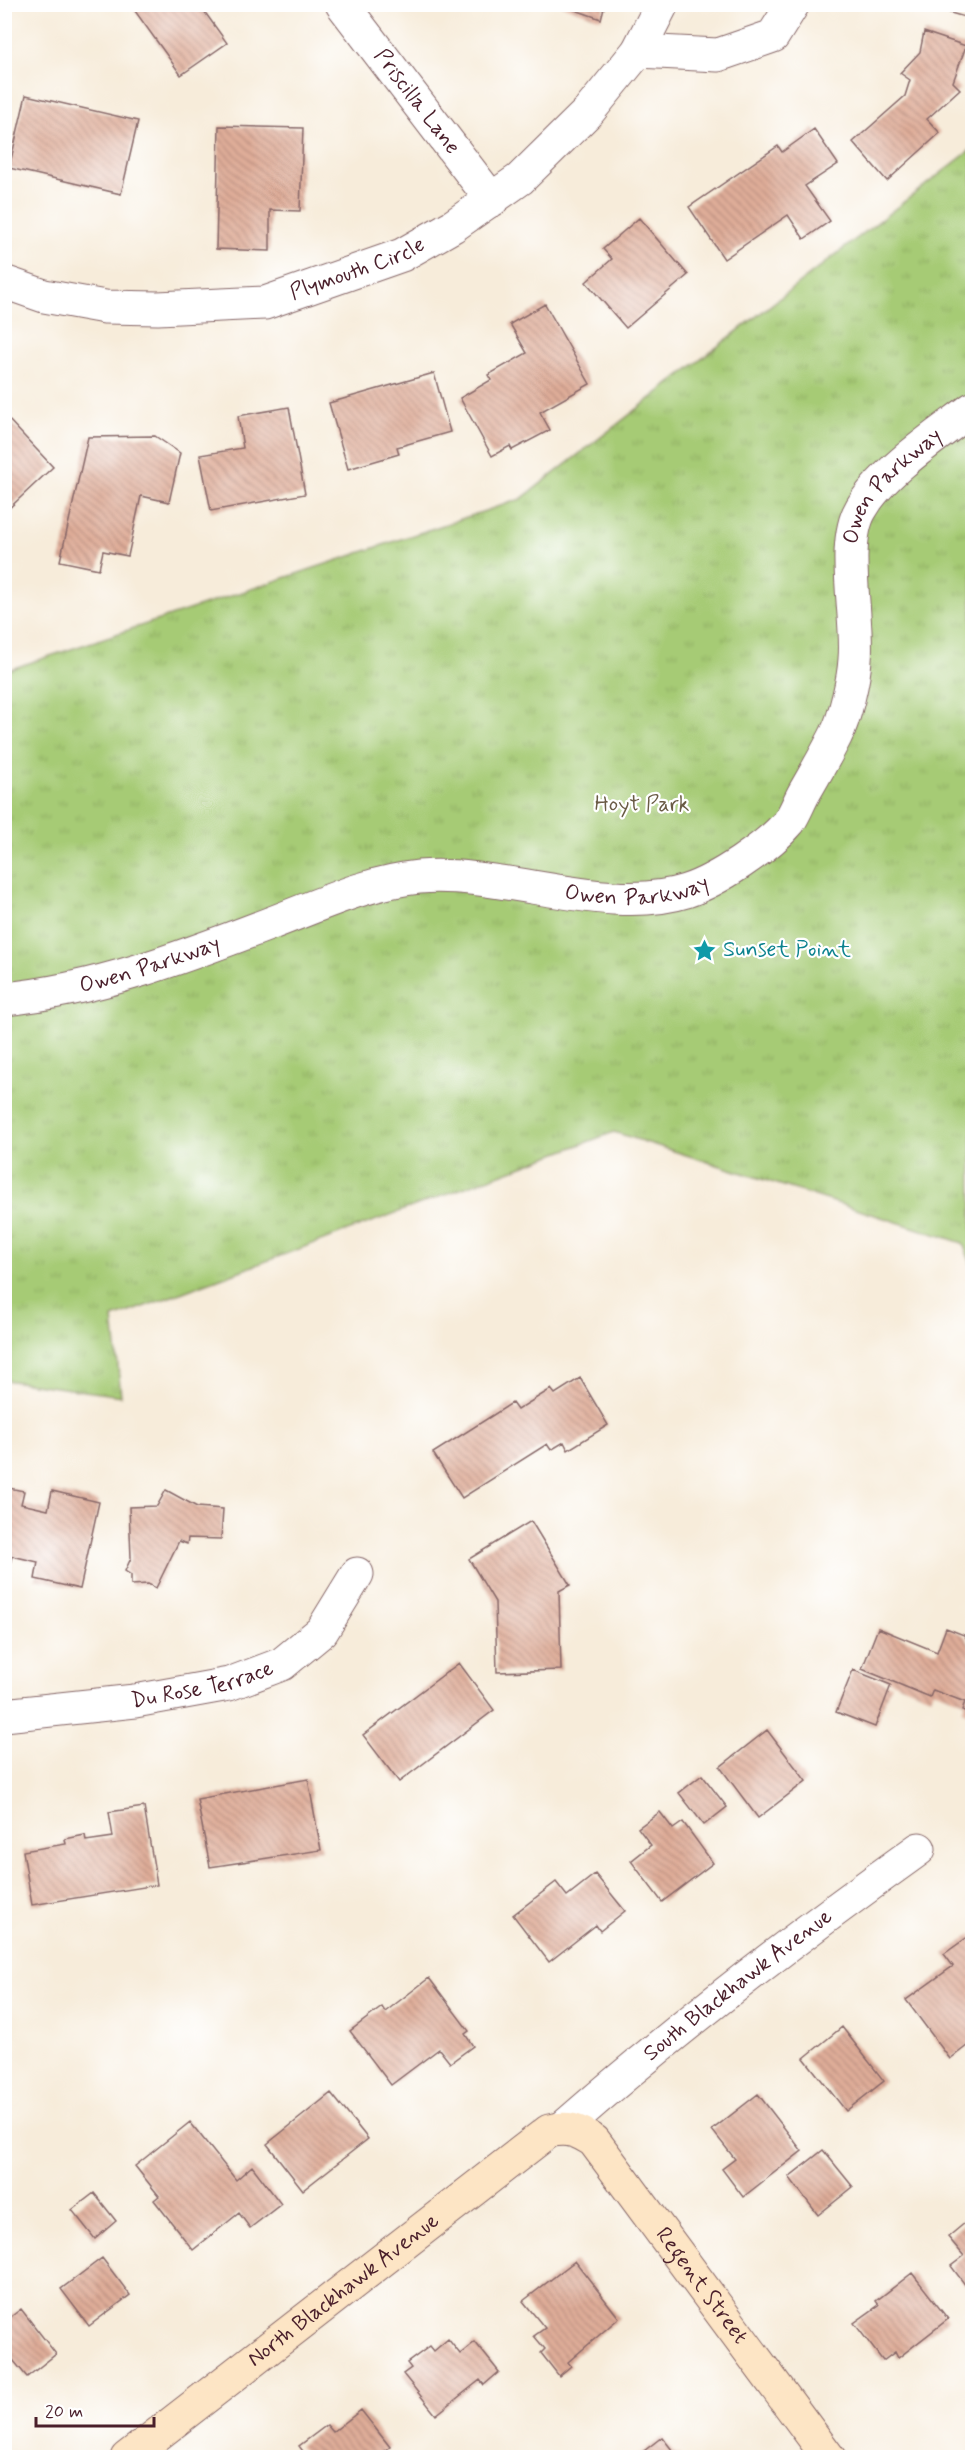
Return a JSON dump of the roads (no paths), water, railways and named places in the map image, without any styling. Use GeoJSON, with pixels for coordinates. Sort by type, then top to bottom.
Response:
{"type":"FeatureCollection","features":[{"type":"Feature","properties":{"kind":"street","name":"Priscilla Lane"},"geometry":{"type":"LineString","coordinates":[[342,4],[492,200]]}},
{"type":"Feature","properties":{"kind":"street","name":"Plymouth Circle"},"geometry":{"type":"LineString","coordinates":[[4,282],[44,296],[105,307],[158,308],[265,303],[402,255],[492,200],[520,179],[589,111],[638,51],[662,4]]}},
{"type":"Feature","properties":{"kind":"street"},"geometry":{"type":"LineString","coordinates":[[638,51],[718,55],[773,36],[794,4]]}},
{"type":"Feature","properties":{"kind":"street","name":"Owen Parkway"},"geometry":{"type":"LineString","coordinates":[[4,999],[53,994],[114,978],[192,954],[361,890],[417,877],[463,876],[627,899],[685,891],[734,869],[788,822],[838,731],[855,659],[852,578],[854,528],[859,511],[873,492],[921,448],[972,409]]}},
{"type":"Feature","properties":{"kind":"street","name":"Du Rose Terrace"},"geometry":{"type":"LineString","coordinates":[[4,1715],[135,1701],[229,1684],[282,1664],[322,1631],[357,1574]]}},
{"type":"Feature","properties":{"kind":"street","name":"South Blackhawk Avenue"},"geometry":{"type":"LineString","coordinates":[[563,2128],[638,2061],[734,1984],[919,1849]]}},
{"type":"Feature","properties":{"kind":"street","name":"North Blackhawk Avenue"},"geometry":{"type":"LineString","coordinates":[[127,2457],[549,2131],[563,2128]]}},
{"type":"Feature","properties":{"kind":"street","name":"Regent Street"},"geometry":{"type":"LineString","coordinates":[[563,2128],[578,2130],[594,2141],[829,2457]]}},
{"type":"Feature","properties":{"kind":"place","name":"Sunset Point"},"geometry":{"type":"Point","coordinates":[705,950]}},
{"type":"Feature","properties":{"kind":"park label","name":"Hoyt Park"},"geometry":{"type":"Point","coordinates":[642,805]}}]}
